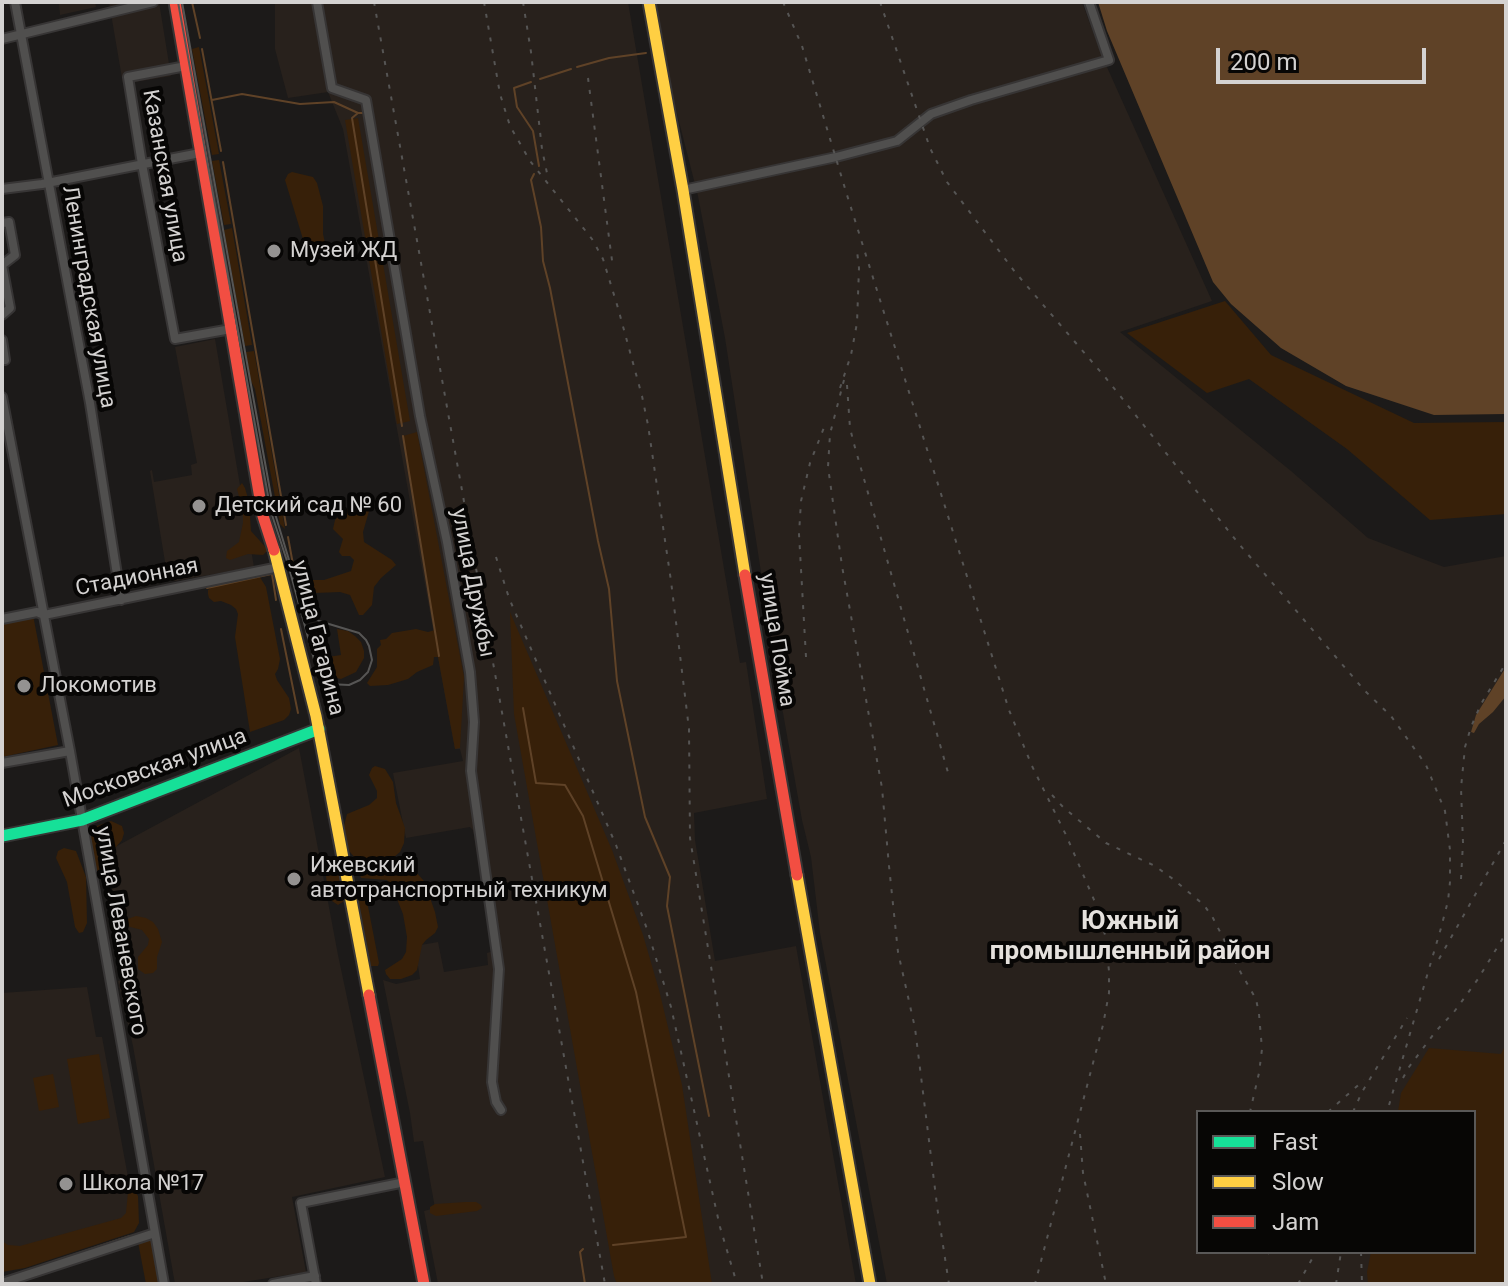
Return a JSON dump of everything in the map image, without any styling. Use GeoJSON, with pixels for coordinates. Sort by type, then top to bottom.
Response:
{"type":"FeatureCollection","features":[{"type":"Feature","properties":{"kind":"main road","name":"улица Пойма"},"geometry":{"type":"LineString","coordinates":[[649,2],[683,190],[761,676],[870,1284]]}},
{"type":"Feature","properties":{"kind":"main road","name":"улица Гагарина"},"geometry":{"type":"LineString","coordinates":[[176,3],[263,516],[279,567],[319,729],[424,1284]]}},
{"type":"Feature","properties":{"kind":"main road","name":"Московская улица"},"geometry":{"type":"LineString","coordinates":[[2,836],[82,820],[319,729]]}},
{"type":"Feature","properties":{"kind":"street","name":"Ленинградская улица"},"geometry":{"type":"LineString","coordinates":[[15,2],[90,403],[121,600]]}},
{"type":"Feature","properties":{"kind":"street"},"geometry":{"type":"LineString","coordinates":[[2,39],[153,2]]}},
{"type":"Feature","properties":{"kind":"street","name":"улица Дружбы"},"geometry":{"type":"LineString","coordinates":[[317,2],[332,88],[366,100],[420,416],[470,672],[474,722],[471,771],[499,969],[492,1082],[501,1110]]}},
{"type":"Feature","properties":{"kind":"street"},"geometry":{"type":"LineString","coordinates":[[683,190],[897,141],[931,114],[1109,60],[1089,2]]}},
{"type":"Feature","properties":{"kind":"street","name":"Казанская улица"},"geometry":{"type":"LineString","coordinates":[[186,66],[128,77],[142,164],[175,339],[231,329]]}},
{"type":"Feature","properties":{"kind":"street"},"geometry":{"type":"LineString","coordinates":[[2,189],[49,183],[200,153]]}},
{"type":"Feature","properties":{"kind":"street"},"geometry":{"type":"LineString","coordinates":[[2,223],[9,222],[15,255],[2,265],[10,308],[2,315]]}},
{"type":"Feature","properties":{"kind":"street"},"geometry":{"type":"LineString","coordinates":[[2,340],[5,360]]}},
{"type":"Feature","properties":{"kind":"street","name":"улица Леваневского"},"geometry":{"type":"LineString","coordinates":[[2,397],[5,432],[70,751],[164,1284]]}},
{"type":"Feature","properties":{"kind":"street","name":"Стадионная"},"geometry":{"type":"LineString","coordinates":[[2,619],[37,612],[44,615],[279,567]]}},
{"type":"Feature","properties":{"kind":"street"},"geometry":{"type":"LineString","coordinates":[[2,763],[70,751]]}},
{"type":"Feature","properties":{"kind":"street"},"geometry":{"type":"LineString","coordinates":[[273,1284],[315,1280],[301,1203],[405,1182]]}},
{"type":"Feature","properties":{"kind":"street"},"geometry":{"type":"LineString","coordinates":[[2,1283],[155,1233]]}},
{"type":"Feature","properties":{"kind":"shaded area"},"geometry":{"type":"Polygon","coordinates":[[[59,2],[95,2],[96,7],[60,15],[59,2]]]}},
{"type":"Feature","properties":{"kind":"shaded area"},"geometry":{"type":"Polygon","coordinates":[[[109,2],[159,2],[171,76],[123,84],[109,2]]]}},
{"type":"Feature","properties":{"kind":"shaded area"},"geometry":{"type":"Polygon","coordinates":[[[275,2],[628,2],[740,663],[746,662],[767,799],[694,813],[695,840],[715,961],[796,946],[856,1284],[438,1284],[424,1211],[435,1208],[423,1141],[414,1142],[383,980],[396,984],[420,979],[415,946],[438,942],[444,972],[488,965],[487,953],[494,951],[473,830],[470,827],[406,838],[393,773],[463,761],[460,749],[455,749],[343,129],[328,92],[288,98],[275,49],[275,2]]]}},
{"type":"Feature","properties":{"kind":"shaded area"},"geometry":{"type":"Polygon","coordinates":[[[656,2],[1082,2],[1102,56],[1212,301],[1120,332],[1368,538],[1444,567],[1506,556],[1506,1284],[887,1284],[820,933],[811,857],[780,696],[725,338],[698,196],[672,94],[656,2]]]}},
{"type":"Feature","properties":{"kind":"shaded area"},"geometry":{"type":"Polygon","coordinates":[[[1098,2],[1506,2],[1506,414],[1434,415],[1346,386],[1281,348],[1231,304],[1213,282],[1107,31],[1098,2]]]}},
{"type":"Feature","properties":{"kind":"shaded area"},"geometry":{"type":"Polygon","coordinates":[[[199,47],[219,154],[212,155],[192,49],[199,47]]]}},
{"type":"Feature","properties":{"kind":"shaded area"},"geometry":{"type":"Polygon","coordinates":[[[358,118],[410,421],[397,424],[345,120],[358,118]]]}},
{"type":"Feature","properties":{"kind":"shaded area"},"geometry":{"type":"Polygon","coordinates":[[[219,160],[231,224],[224,225],[212,161],[219,160]]]}},
{"type":"Feature","properties":{"kind":"shaded area"},"geometry":{"type":"Polygon","coordinates":[[[292,172],[313,177],[317,183],[323,206],[326,259],[314,257],[306,249],[285,180],[292,172]]]}},
{"type":"Feature","properties":{"kind":"shaded area"},"geometry":{"type":"Polygon","coordinates":[[[232,228],[252,345],[245,346],[224,230],[232,228]]]}},
{"type":"Feature","properties":{"kind":"shaded area"},"geometry":{"type":"Polygon","coordinates":[[[1225,301],[1271,355],[1414,423],[1506,422],[1506,514],[1430,520],[1347,449],[1249,379],[1207,393],[1127,333],[1225,301]]]}},
{"type":"Feature","properties":{"kind":"shaded area","name":"Детский сад № 60"},"geometry":{"type":"Polygon","coordinates":[[[215,339],[254,567],[168,580],[150,471],[154,482],[192,475],[191,465],[197,463],[175,347],[215,339]]]}},
{"type":"Feature","properties":{"kind":"shaded area"},"geometry":{"type":"Polygon","coordinates":[[[254,351],[285,529],[280,524],[255,389],[250,379],[246,352],[254,351]]]}},
{"type":"Feature","properties":{"kind":"shaded area"},"geometry":{"type":"Polygon","coordinates":[[[417,432],[464,677],[460,748],[455,749],[438,657],[434,657],[433,665],[408,679],[388,685],[370,686],[367,683],[377,667],[380,640],[392,633],[435,630],[403,436],[417,432]]]}},
{"type":"Feature","properties":{"kind":"shaded area"},"geometry":{"type":"Polygon","coordinates":[[[242,483],[249,502],[251,531],[268,550],[263,555],[248,554],[230,560],[226,558],[227,551],[239,542],[243,523],[237,489],[242,483]]]}},
{"type":"Feature","properties":{"kind":"shaded area"},"geometry":{"type":"Polygon","coordinates":[[[356,504],[369,511],[363,532],[364,542],[396,565],[374,587],[372,605],[363,615],[359,615],[350,595],[340,592],[315,593],[308,586],[309,580],[324,580],[351,571],[354,560],[339,552],[343,539],[333,529],[335,520],[356,504]]]}},
{"type":"Feature","properties":{"kind":"shaded area"},"geometry":{"type":"Polygon","coordinates":[[[258,574],[266,587],[280,659],[275,674],[289,698],[291,709],[284,720],[250,732],[235,637],[238,614],[231,605],[209,598],[208,590],[216,584],[258,574]]]}},
{"type":"Feature","properties":{"kind":"shaded area"},"geometry":{"type":"Polygon","coordinates":[[[510,612],[612,850],[643,935],[682,1085],[712,1284],[617,1284],[614,1276],[514,714],[510,612]]]}},
{"type":"Feature","properties":{"kind":"shaded area","name":"Локомотив"},"geometry":{"type":"Polygon","coordinates":[[[33,615],[58,745],[2,757],[2,622],[33,615]]]}},
{"type":"Feature","properties":{"kind":"shaded area"},"geometry":{"type":"Polygon","coordinates":[[[337,629],[355,636],[364,651],[364,658],[356,672],[341,679],[322,673],[315,659],[341,655],[337,629]]]}},
{"type":"Feature","properties":{"kind":"shaded area"},"geometry":{"type":"Polygon","coordinates":[[[1506,667],[1506,696],[1474,733],[1471,732],[1476,715],[1506,667]]]}},
{"type":"Feature","properties":{"kind":"shaded area"},"geometry":{"type":"Polygon","coordinates":[[[299,748],[338,955],[385,1177],[292,1197],[306,1272],[231,1284],[175,1284],[133,1046],[118,981],[130,978],[104,853],[299,748]]]}},
{"type":"Feature","properties":{"kind":"shaded area"},"geometry":{"type":"Polygon","coordinates":[[[375,766],[385,769],[393,782],[405,828],[404,843],[394,857],[368,863],[355,858],[350,852],[344,826],[347,814],[369,805],[377,798],[369,775],[375,766]]]}},
{"type":"Feature","properties":{"kind":"shaded area"},"geometry":{"type":"Polygon","coordinates":[[[111,821],[122,826],[124,833],[110,854],[109,874],[103,878],[93,863],[90,839],[97,826],[111,821]]]}},
{"type":"Feature","properties":{"kind":"shaded area"},"geometry":{"type":"Polygon","coordinates":[[[64,848],[76,851],[86,877],[87,923],[83,932],[79,933],[75,927],[67,882],[56,858],[58,851],[64,848]]]}},
{"type":"Feature","properties":{"kind":"shaded area"},"geometry":{"type":"Polygon","coordinates":[[[332,863],[337,867],[343,885],[344,901],[338,905],[332,901],[328,891],[325,869],[332,863]]]}},
{"type":"Feature","properties":{"kind":"shaded area"},"geometry":{"type":"Polygon","coordinates":[[[394,863],[415,871],[424,881],[438,927],[422,945],[417,970],[401,979],[390,979],[385,970],[402,959],[406,952],[403,914],[387,880],[361,878],[360,875],[367,868],[394,863]]]}},
{"type":"Feature","properties":{"kind":"shaded area"},"geometry":{"type":"Polygon","coordinates":[[[365,891],[378,966],[371,966],[359,902],[359,894],[365,891]]]}},
{"type":"Feature","properties":{"kind":"shaded area"},"geometry":{"type":"Polygon","coordinates":[[[136,916],[153,922],[162,942],[157,969],[153,973],[145,974],[138,969],[138,957],[149,939],[142,930],[123,925],[125,920],[136,916]]]}},
{"type":"Feature","properties":{"kind":"shaded area","name":"Школа №17"},"geometry":{"type":"Polygon","coordinates":[[[87,987],[96,1037],[102,1037],[136,1220],[2,1264],[2,993],[87,987]]]}},
{"type":"Feature","properties":{"kind":"shaded area"},"geometry":{"type":"Polygon","coordinates":[[[1506,1044],[1506,1284],[1368,1284],[1371,1254],[1476,1254],[1476,1110],[1398,1110],[1401,1093],[1429,1048],[1501,1054],[1506,1044]]]}},
{"type":"Feature","properties":{"kind":"shaded area"},"geometry":{"type":"Polygon","coordinates":[[[99,1054],[110,1118],[78,1124],[67,1059],[99,1054]]]}},
{"type":"Feature","properties":{"kind":"shaded area"},"geometry":{"type":"Polygon","coordinates":[[[53,1074],[59,1107],[39,1111],[33,1078],[53,1074]]]}},
{"type":"Feature","properties":{"kind":"shaded area"},"geometry":{"type":"Polygon","coordinates":[[[131,1189],[138,1196],[139,1223],[134,1232],[25,1268],[2,1272],[2,1241],[20,1246],[121,1218],[126,1213],[131,1189]]]}},
{"type":"Feature","properties":{"kind":"shaded area"},"geometry":{"type":"Polygon","coordinates":[[[476,1202],[482,1208],[477,1211],[436,1216],[430,1213],[430,1207],[435,1204],[476,1202]]]}},
{"type":"Feature","properties":{"kind":"shaded area"},"geometry":{"type":"Polygon","coordinates":[[[153,1238],[161,1284],[146,1284],[138,1242],[153,1238]]]}},
{"type":"Feature","properties":{"kind":"waterway"},"geometry":{"type":"LineString","coordinates":[[192,2],[200,38]]}},
{"type":"Feature","properties":{"kind":"waterway"},"geometry":{"type":"LineString","coordinates":[[202,49],[221,151]]}},
{"type":"Feature","properties":{"kind":"waterway"},"geometry":{"type":"LineString","coordinates":[[577,67],[609,58],[646,53]]}},
{"type":"Feature","properties":{"kind":"waterway"},"geometry":{"type":"LineString","coordinates":[[540,79],[571,69]]}},
{"type":"Feature","properties":{"kind":"waterway"},"geometry":{"type":"LineString","coordinates":[[531,82],[514,88],[517,107],[533,131],[539,166]]}},
{"type":"Feature","properties":{"kind":"waterway"},"geometry":{"type":"LineString","coordinates":[[212,100],[242,94],[300,104],[334,102],[358,113]]}},
{"type":"Feature","properties":{"kind":"waterway"},"geometry":{"type":"LineString","coordinates":[[364,113],[352,118],[402,426]]}},
{"type":"Feature","properties":{"kind":"waterway"},"geometry":{"type":"LineString","coordinates":[[223,162],[286,525]]}},
{"type":"Feature","properties":{"kind":"waterway"},"geometry":{"type":"LineString","coordinates":[[534,174],[531,180],[541,227],[543,261],[609,589],[617,681],[645,817],[670,877],[667,906],[709,1116]]}},
{"type":"Feature","properties":{"kind":"waterway"},"geometry":{"type":"LineString","coordinates":[[403,436],[439,656]]}},
{"type":"Feature","properties":{"kind":"waterway"},"geometry":{"type":"LineString","coordinates":[[288,537],[294,570]]}},
{"type":"Feature","properties":{"kind":"waterway"},"geometry":{"type":"LineString","coordinates":[[207,588],[276,573]]}},
{"type":"Feature","properties":{"kind":"waterway"},"geometry":{"type":"LineString","coordinates":[[272,574],[276,600]]}},
{"type":"Feature","properties":{"kind":"waterway"},"geometry":{"type":"LineString","coordinates":[[281,629],[298,713]]}},
{"type":"Feature","properties":{"kind":"waterway"},"geometry":{"type":"LineString","coordinates":[[523,708],[536,783],[565,785],[583,816],[636,992],[686,1237],[613,1245]]}},
{"type":"Feature","properties":{"kind":"waterway"},"geometry":{"type":"LineString","coordinates":[[22,1272],[130,1236]]}},
{"type":"Feature","properties":{"kind":"waterway"},"geometry":{"type":"LineString","coordinates":[[583,1249],[580,1252],[585,1284]]}},
{"type":"Feature","properties":{"kind":"tram line"},"geometry":{"type":"LineString","coordinates":[[178,2],[271,512],[318,674],[328,684],[349,685],[368,672],[372,660],[369,646],[359,633],[319,621],[307,614],[273,507],[182,2]]}},
{"type":"Feature","properties":{"kind":"railway"},"geometry":{"type":"LineString","coordinates":[[374,2],[605,1284]]}},
{"type":"Feature","properties":{"kind":"railway"},"geometry":{"type":"LineString","coordinates":[[484,2],[500,94],[510,126],[530,161],[592,239],[603,259],[642,396],[671,581],[689,729],[690,838],[763,1284]]}},
{"type":"Feature","properties":{"kind":"railway"},"geometry":{"type":"LineString","coordinates":[[523,2],[548,178]]}},
{"type":"Feature","properties":{"kind":"railway"},"geometry":{"type":"LineString","coordinates":[[783,2],[802,46],[1009,710],[1098,909],[1105,935],[1109,993],[1103,1025],[1035,1284]]}},
{"type":"Feature","properties":{"kind":"railway"},"geometry":{"type":"LineString","coordinates":[[880,2],[930,148],[947,182],[1015,272],[1105,377],[1239,544],[1365,691],[1391,716],[1426,765],[1445,811],[1450,850],[1448,901],[1388,1110]]}},
{"type":"Feature","properties":{"kind":"railway"},"geometry":{"type":"LineString","coordinates":[[588,78],[613,268]]}},
{"type":"Feature","properties":{"kind":"railway"},"geometry":{"type":"LineString","coordinates":[[840,388],[857,323],[857,251]]}},
{"type":"Feature","properties":{"kind":"railway"},"geometry":{"type":"LineString","coordinates":[[844,380],[830,434],[828,467],[842,566],[882,788],[898,952],[915,1028],[949,1284]]}},
{"type":"Feature","properties":{"kind":"railway"},"geometry":{"type":"LineString","coordinates":[[847,385],[854,444],[949,776]]}},
{"type":"Feature","properties":{"kind":"railway"},"geometry":{"type":"LineString","coordinates":[[806,657],[799,534],[801,501],[810,463],[825,425]]}},
{"type":"Feature","properties":{"kind":"railway"},"geometry":{"type":"LineString","coordinates":[[496,557],[509,598],[616,845],[647,929],[671,1007],[720,1227],[737,1284]]}},
{"type":"Feature","properties":{"kind":"railway"},"geometry":{"type":"LineString","coordinates":[[1461,879],[1461,788],[1465,747],[1481,704],[1506,663]]}},
{"type":"Feature","properties":{"kind":"railway"},"geometry":{"type":"LineString","coordinates":[[1052,795],[1106,843],[1155,866],[1173,879],[1204,905],[1213,918],[1256,999],[1259,1014],[1262,1049],[1250,1110]]}},
{"type":"Feature","properties":{"kind":"railway"},"geometry":{"type":"LineString","coordinates":[[1439,959],[1506,840]]}},
{"type":"Feature","properties":{"kind":"railway"},"geometry":{"type":"LineString","coordinates":[[1403,1078],[1478,979],[1506,933]]}},
{"type":"Feature","properties":{"kind":"railway"},"geometry":{"type":"LineString","coordinates":[[1354,1110],[1407,1018]]}},
{"type":"Feature","properties":{"kind":"railway"},"geometry":{"type":"LineString","coordinates":[[1330,1110],[1364,1080]]}},
{"type":"Feature","properties":{"kind":"railway"},"geometry":{"type":"LineString","coordinates":[[1080,1134],[1083,1173],[1106,1284]]}},
{"type":"Feature","properties":{"kind":"railway"},"geometry":{"type":"LineString","coordinates":[[1298,1284],[1315,1254]]}},
{"type":"Feature","properties":{"kind":"railway"},"geometry":{"type":"LineString","coordinates":[[1336,1284],[1341,1254]]}},
{"type":"Feature","properties":{"kind":"railway"},"geometry":{"type":"LineString","coordinates":[[1361,1254],[1362,1284]]}},
{"type":"Feature","properties":{"kind":"traffic: fast"},"geometry":{"type":"LineString","coordinates":[[2,836],[82,820],[319,729]]}},
{"type":"Feature","properties":{"kind":"traffic: slow"},"geometry":{"type":"LineString","coordinates":[[649,2],[683,190],[745,575]]}},
{"type":"Feature","properties":{"kind":"traffic: slow"},"geometry":{"type":"LineString","coordinates":[[274,550],[316,716],[369,995]]}},
{"type":"Feature","properties":{"kind":"traffic: slow"},"geometry":{"type":"LineString","coordinates":[[797,875],[870,1284]]}},
{"type":"Feature","properties":{"kind":"traffic: jam"},"geometry":{"type":"LineString","coordinates":[[175,2],[263,516],[274,550]]}},
{"type":"Feature","properties":{"kind":"traffic: jam"},"geometry":{"type":"LineString","coordinates":[[745,575],[797,875]]}},
{"type":"Feature","properties":{"kind":"traffic: jam"},"geometry":{"type":"LineString","coordinates":[[369,995],[424,1284]]}},
{"type":"Feature","properties":{"kind":"place","name":"Музей ЖД"},"geometry":{"type":"Point","coordinates":[274,251]}},
{"type":"Feature","properties":{"kind":"place","name":"Детский сад № 60"},"geometry":{"type":"Point","coordinates":[199,506]}},
{"type":"Feature","properties":{"kind":"place","name":"Локомотив"},"geometry":{"type":"Point","coordinates":[24,686]}},
{"type":"Feature","properties":{"kind":"place","name":"Ижевский автотранспортный техникум"},"geometry":{"type":"Point","coordinates":[294,879]}},
{"type":"Feature","properties":{"kind":"place","name":"Школа №17"},"geometry":{"type":"Point","coordinates":[66,1184]}},
{"type":"Feature","properties":{"kind":"district","name":"Южный промышленный район"},"geometry":{"type":"Point","coordinates":[1130,937]}}]}
